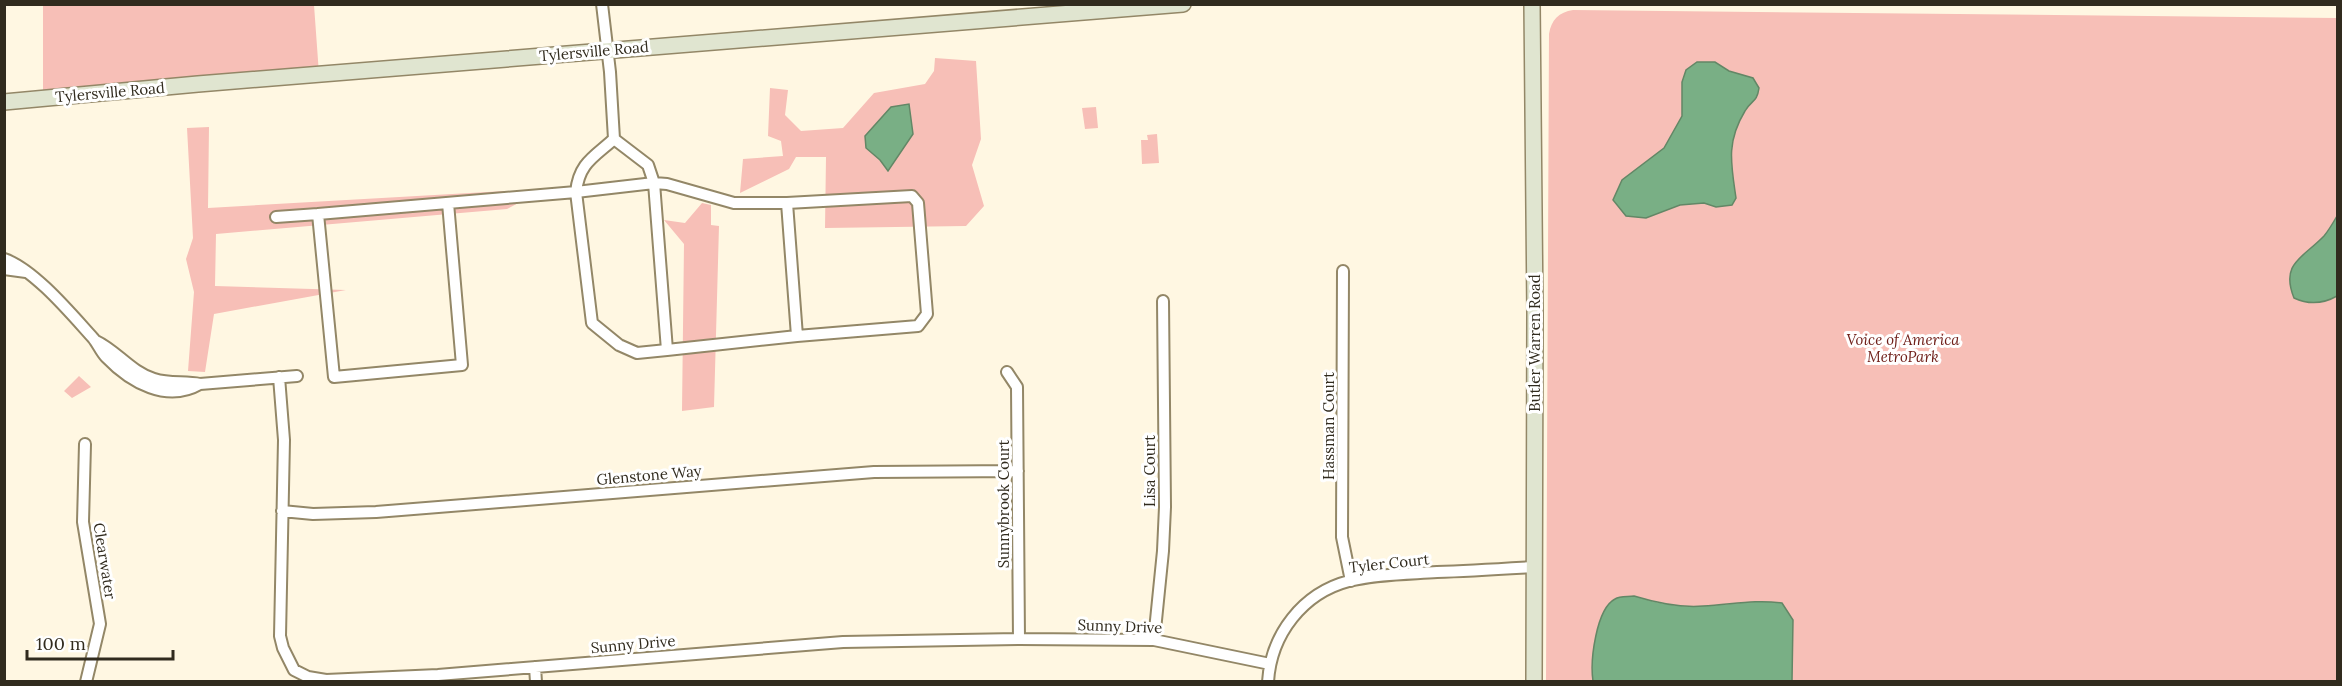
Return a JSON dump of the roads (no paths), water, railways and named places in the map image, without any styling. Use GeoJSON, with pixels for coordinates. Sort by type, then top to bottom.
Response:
{"type":"FeatureCollection","features":[{"type":"Feature","properties":{"kind":"main road","name":"Tylersville Road"},"geometry":{"type":"LineString","coordinates":[[4,102],[606,50],[1183,4]]}},
{"type":"Feature","properties":{"kind":"main road","name":"Butler Warren Road"},"geometry":{"type":"LineString","coordinates":[[1532,4],[1535,313],[1534,681]]}},
{"type":"Feature","properties":{"kind":"street"},"geometry":{"type":"LineString","coordinates":[[602,4],[610,72],[614,139],[648,165],[654,183],[667,350]]}},
{"type":"Feature","properties":{"kind":"street"},"geometry":{"type":"LineString","coordinates":[[276,217],[576,192],[654,183],[668,184],[734,203],[787,203],[912,196],[918,203],[927,314],[918,326],[637,353],[619,345],[592,323],[576,192],[578,175],[584,166],[614,139]]}},
{"type":"Feature","properties":{"kind":"street"},"geometry":{"type":"LineString","coordinates":[[318,214],[334,377],[462,365],[448,203]]}},
{"type":"Feature","properties":{"kind":"street"},"geometry":{"type":"LineString","coordinates":[[787,203],[797,336]]}},
{"type":"Feature","properties":{"kind":"street"},"geometry":{"type":"LineString","coordinates":[[4,259],[14,262],[48,290],[95,341],[104,356],[119,369],[146,386],[165,391],[186,392],[200,384],[297,376]]}},
{"type":"Feature","properties":{"kind":"street"},"geometry":{"type":"LineString","coordinates":[[4,269],[26,272]]}},
{"type":"Feature","properties":{"kind":"street","name":"Hassman Court"},"geometry":{"type":"LineString","coordinates":[[1343,271],[1342,537],[1351,581]]}},
{"type":"Feature","properties":{"kind":"street","name":"Lisa Court"},"geometry":{"type":"LineString","coordinates":[[1154,640],[1163,550],[1163,301]]}},
{"type":"Feature","properties":{"kind":"street","name":"Sunnybrook Court"},"geometry":{"type":"LineString","coordinates":[[1007,372],[1017,387],[1019,639]]}},
{"type":"Feature","properties":{"kind":"street","name":"Sunny Drive"},"geometry":{"type":"LineString","coordinates":[[279,377],[284,440],[280,636],[294,670],[308,677],[326,680],[359,680],[843,642],[1019,639],[1154,640],[1270,664]]}},
{"type":"Feature","properties":{"kind":"street","name":"Clearwater"},"geometry":{"type":"LineString","coordinates":[[85,444],[83,522],[100,624],[86,681]]}},
{"type":"Feature","properties":{"kind":"street","name":"Glenstone Way"},"geometry":{"type":"LineString","coordinates":[[282,512],[376,512],[874,472],[1018,471]]}},
{"type":"Feature","properties":{"kind":"street","name":"Tyler Court"},"geometry":{"type":"LineString","coordinates":[[1268,681],[1270,664],[1280,636],[1297,612],[1320,593],[1351,581],[1420,573],[1534,567]]}},
{"type":"Feature","properties":{"kind":"street"},"geometry":{"type":"LineString","coordinates":[[536,667],[536,681]]}},
{"type":"Feature","properties":{"kind":"park label","name":"Voice of America MetroPark"},"geometry":{"type":"Point","coordinates":[1903,348]}}]}
